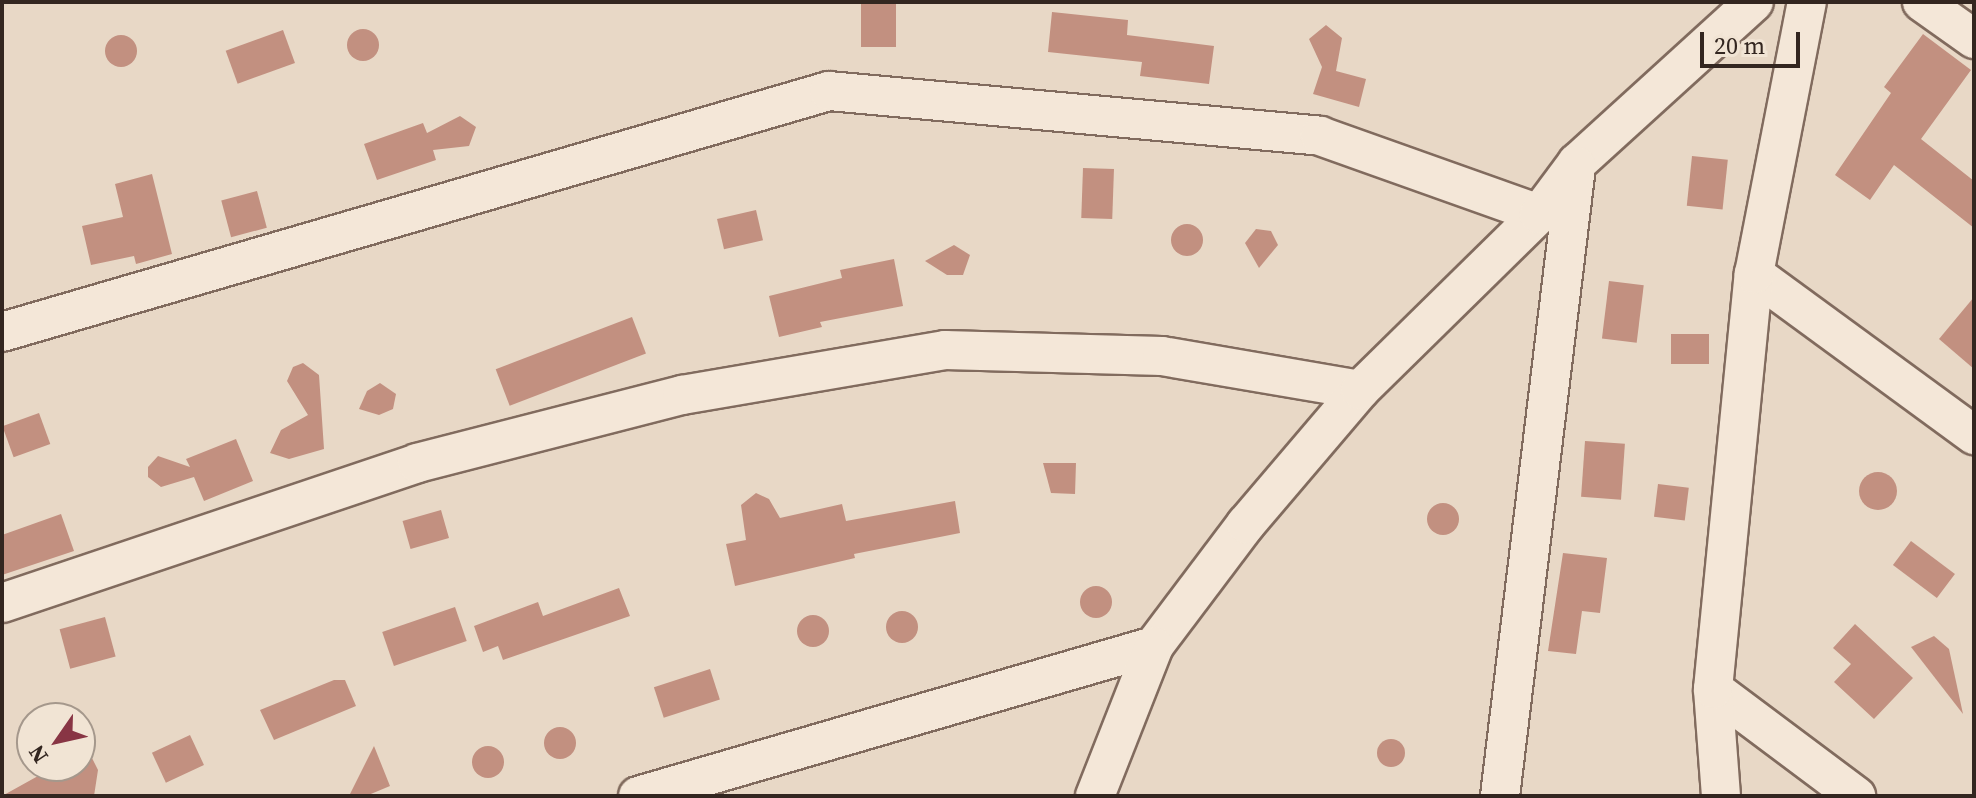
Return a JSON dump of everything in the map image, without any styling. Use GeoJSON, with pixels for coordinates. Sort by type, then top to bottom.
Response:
{"type":"FeatureCollection","features":[{"type":"Feature","properties":{"kind":"street"},"geometry":{"type":"LineString","coordinates":[[1095,796],[1154,646],[1246,524],[1360,390],[1539,214],[1577,163],[1754,2]]}},
{"type":"Feature","properties":{"kind":"street"},"geometry":{"type":"LineString","coordinates":[[1721,796],[1713,689],[1754,274],[1807,2]]}},
{"type":"Feature","properties":{"kind":"street"},"geometry":{"type":"LineString","coordinates":[[1922,2],[1974,39]]}},
{"type":"Feature","properties":{"kind":"street"},"geometry":{"type":"LineString","coordinates":[[2,332],[829,91],[1320,136],[1539,214]]}},
{"type":"Feature","properties":{"kind":"street"},"geometry":{"type":"LineString","coordinates":[[1500,796],[1577,163]]}},
{"type":"Feature","properties":{"kind":"street"},"geometry":{"type":"LineString","coordinates":[[1754,274],[1974,435]]}},
{"type":"Feature","properties":{"kind":"street"},"geometry":{"type":"LineString","coordinates":[[2,603],[417,463],[682,395],[945,350],[1162,356],[1360,390]]}},
{"type":"Feature","properties":{"kind":"street"},"geometry":{"type":"LineString","coordinates":[[638,796],[1154,646]]}},
{"type":"Feature","properties":{"kind":"street"},"geometry":{"type":"LineString","coordinates":[[1713,689],[1856,796]]}},
{"type":"Feature","properties":{"kind":"building"},"geometry":{"type":"Polygon","coordinates":[[[861,2],[896,2],[896,47],[861,47],[861,2]]]}},
{"type":"Feature","properties":{"kind":"building"},"geometry":{"type":"Polygon","coordinates":[[[1052,12],[1128,20],[1127,35],[1214,46],[1209,84],[1140,76],[1142,62],[1048,52],[1052,12]]]}},
{"type":"Feature","properties":{"kind":"building"},"geometry":{"type":"Polygon","coordinates":[[[1326,25],[1342,38],[1336,71],[1366,79],[1359,107],[1313,94],[1322,67],[1309,39],[1326,25]]]}},
{"type":"Feature","properties":{"kind":"building"},"geometry":{"type":"Polygon","coordinates":[[[363,29],[374,34],[379,45],[374,56],[363,61],[352,56],[347,45],[352,34],[363,29]]]}},
{"type":"Feature","properties":{"kind":"building"},"geometry":{"type":"Polygon","coordinates":[[[283,30],[295,63],[238,84],[226,51],[283,30]]]}},
{"type":"Feature","properties":{"kind":"building"},"geometry":{"type":"Polygon","coordinates":[[[1923,34],[1971,70],[1921,139],[1974,181],[1974,228],[1894,165],[1870,200],[1835,175],[1891,93],[1884,87],[1923,34]]]}},
{"type":"Feature","properties":{"kind":"building"},"geometry":{"type":"Polygon","coordinates":[[[121,35],[132,40],[137,51],[132,62],[121,67],[110,62],[105,51],[110,40],[121,35]]]}},
{"type":"Feature","properties":{"kind":"building"},"geometry":{"type":"Polygon","coordinates":[[[460,116],[476,127],[469,146],[433,150],[436,160],[377,180],[364,144],[423,123],[427,133],[460,116]]]}},
{"type":"Feature","properties":{"kind":"building"},"geometry":{"type":"Polygon","coordinates":[[[1692,156],[1728,160],[1723,209],[1687,206],[1692,156]]]}},
{"type":"Feature","properties":{"kind":"building"},"geometry":{"type":"Polygon","coordinates":[[[1083,168],[1114,169],[1112,219],[1081,218],[1083,168]]]}},
{"type":"Feature","properties":{"kind":"building"},"geometry":{"type":"Polygon","coordinates":[[[152,174],[172,254],[136,264],[134,256],[91,265],[82,226],[123,217],[115,184],[152,174]]]}},
{"type":"Feature","properties":{"kind":"building"},"geometry":{"type":"Polygon","coordinates":[[[257,191],[267,228],[231,237],[221,201],[257,191]]]}},
{"type":"Feature","properties":{"kind":"building"},"geometry":{"type":"Polygon","coordinates":[[[756,210],[763,240],[724,249],[717,219],[756,210]]]}},
{"type":"Feature","properties":{"kind":"building"},"geometry":{"type":"Polygon","coordinates":[[[1187,224],[1199,228],[1203,240],[1199,252],[1187,256],[1175,252],[1171,240],[1175,228],[1187,224]]]}},
{"type":"Feature","properties":{"kind":"building"},"geometry":{"type":"Polygon","coordinates":[[[1256,229],[1271,231],[1278,245],[1259,268],[1245,243],[1256,229]]]}},
{"type":"Feature","properties":{"kind":"building"},"geometry":{"type":"Polygon","coordinates":[[[954,245],[970,255],[963,275],[947,275],[925,261],[954,245]]]}},
{"type":"Feature","properties":{"kind":"building"},"geometry":{"type":"Polygon","coordinates":[[[894,259],[903,306],[820,322],[822,327],[779,337],[769,296],[842,278],[840,270],[894,259]]]}},
{"type":"Feature","properties":{"kind":"building"},"geometry":{"type":"Polygon","coordinates":[[[1609,281],[1644,285],[1637,343],[1602,339],[1609,281]]]}},
{"type":"Feature","properties":{"kind":"building"},"geometry":{"type":"Polygon","coordinates":[[[1974,297],[1974,369],[1939,339],[1974,297]]]}},
{"type":"Feature","properties":{"kind":"building"},"geometry":{"type":"Polygon","coordinates":[[[632,317],[646,353],[510,406],[496,369],[632,317]]]}},
{"type":"Feature","properties":{"kind":"building"},"geometry":{"type":"Polygon","coordinates":[[[1671,334],[1709,334],[1709,364],[1671,364],[1671,334]]]}},
{"type":"Feature","properties":{"kind":"building"},"geometry":{"type":"Polygon","coordinates":[[[303,363],[319,375],[324,449],[289,459],[270,453],[281,430],[308,415],[287,381],[293,367],[303,363]]]}},
{"type":"Feature","properties":{"kind":"building"},"geometry":{"type":"Polygon","coordinates":[[[380,383],[396,394],[393,409],[379,415],[359,409],[367,391],[380,383]]]}},
{"type":"Feature","properties":{"kind":"building"},"geometry":{"type":"Polygon","coordinates":[[[39,413],[50,444],[14,457],[2,426],[39,413]]]}},
{"type":"Feature","properties":{"kind":"building"},"geometry":{"type":"Polygon","coordinates":[[[236,439],[253,481],[204,501],[194,477],[161,487],[148,477],[148,467],[158,456],[190,467],[186,459],[236,439]]]}},
{"type":"Feature","properties":{"kind":"building"},"geometry":{"type":"Polygon","coordinates":[[[1585,441],[1625,444],[1621,500],[1581,497],[1585,441]]]}},
{"type":"Feature","properties":{"kind":"building"},"geometry":{"type":"Polygon","coordinates":[[[1043,463],[1076,463],[1075,494],[1051,493],[1043,463]]]}},
{"type":"Feature","properties":{"kind":"building"},"geometry":{"type":"Polygon","coordinates":[[[1878,472],[1891,478],[1897,491],[1891,504],[1878,510],[1865,504],[1859,491],[1865,478],[1878,472]]]}},
{"type":"Feature","properties":{"kind":"building"},"geometry":{"type":"Polygon","coordinates":[[[1658,484],[1689,488],[1685,521],[1654,517],[1658,484]]]}},
{"type":"Feature","properties":{"kind":"building"},"geometry":{"type":"Polygon","coordinates":[[[756,493],[769,499],[780,518],[842,504],[846,521],[955,501],[960,533],[854,554],[855,558],[735,586],[726,544],[746,540],[741,505],[756,493]]]}},
{"type":"Feature","properties":{"kind":"building"},"geometry":{"type":"Polygon","coordinates":[[[1443,503],[1454,508],[1459,519],[1454,530],[1443,535],[1432,530],[1427,519],[1432,508],[1443,503]]]}},
{"type":"Feature","properties":{"kind":"building"},"geometry":{"type":"Polygon","coordinates":[[[441,510],[449,538],[411,549],[403,521],[441,510]]]}},
{"type":"Feature","properties":{"kind":"building"},"geometry":{"type":"Polygon","coordinates":[[[61,514],[74,551],[2,575],[2,535],[61,514]]]}},
{"type":"Feature","properties":{"kind":"building"},"geometry":{"type":"Polygon","coordinates":[[[1911,541],[1955,574],[1937,598],[1893,565],[1911,541]]]}},
{"type":"Feature","properties":{"kind":"building"},"geometry":{"type":"Polygon","coordinates":[[[1563,553],[1607,558],[1600,613],[1582,611],[1576,654],[1548,651],[1563,553]]]}},
{"type":"Feature","properties":{"kind":"building"},"geometry":{"type":"Polygon","coordinates":[[[1096,586],[1107,591],[1112,602],[1107,613],[1096,618],[1085,613],[1080,602],[1085,591],[1096,586]]]}},
{"type":"Feature","properties":{"kind":"building"},"geometry":{"type":"Polygon","coordinates":[[[619,588],[630,616],[503,660],[498,646],[483,652],[474,626],[538,602],[543,616],[619,588]]]}},
{"type":"Feature","properties":{"kind":"building"},"geometry":{"type":"Polygon","coordinates":[[[455,607],[467,641],[394,666],[382,632],[455,607]]]}},
{"type":"Feature","properties":{"kind":"building"},"geometry":{"type":"Polygon","coordinates":[[[902,611],[913,616],[918,627],[913,638],[902,643],[891,638],[886,627],[891,616],[902,611]]]}},
{"type":"Feature","properties":{"kind":"building"},"geometry":{"type":"Polygon","coordinates":[[[813,615],[825,619],[829,631],[825,643],[813,647],[801,643],[797,631],[801,619],[813,615]]]}},
{"type":"Feature","properties":{"kind":"building"},"geometry":{"type":"Polygon","coordinates":[[[105,617],[116,657],[70,669],[60,629],[105,617]]]}},
{"type":"Feature","properties":{"kind":"building"},"geometry":{"type":"Polygon","coordinates":[[[1855,624],[1913,678],[1874,719],[1834,682],[1851,664],[1833,648],[1855,624]]]}},
{"type":"Feature","properties":{"kind":"building"},"geometry":{"type":"Polygon","coordinates":[[[1934,636],[1949,649],[1963,714],[1911,647],[1934,636]]]}},
{"type":"Feature","properties":{"kind":"building"},"geometry":{"type":"Polygon","coordinates":[[[710,669],[720,699],[664,718],[654,687],[710,669]]]}},
{"type":"Feature","properties":{"kind":"building"},"geometry":{"type":"Polygon","coordinates":[[[334,680],[345,680],[356,706],[274,740],[260,710],[334,680]]]}},
{"type":"Feature","properties":{"kind":"building"},"geometry":{"type":"Polygon","coordinates":[[[560,727],[571,732],[576,743],[571,754],[560,759],[549,754],[544,743],[549,732],[560,727]]]}},
{"type":"Feature","properties":{"kind":"building"},"geometry":{"type":"Polygon","coordinates":[[[190,735],[204,765],[166,783],[152,753],[190,735]]]}},
{"type":"Feature","properties":{"kind":"building"},"geometry":{"type":"Polygon","coordinates":[[[1391,739],[1401,743],[1405,753],[1401,763],[1391,767],[1381,763],[1377,753],[1381,743],[1391,739]]]}},
{"type":"Feature","properties":{"kind":"building"},"geometry":{"type":"Polygon","coordinates":[[[374,746],[390,786],[366,796],[349,796],[374,746]]]}},
{"type":"Feature","properties":{"kind":"building"},"geometry":{"type":"Polygon","coordinates":[[[488,746],[500,750],[504,762],[500,774],[488,778],[476,774],[472,762],[476,750],[488,746]]]}},
{"type":"Feature","properties":{"kind":"building"},"geometry":{"type":"Polygon","coordinates":[[[96,766],[98,770],[94,796],[2,796],[27,782],[96,782],[96,766]]]}}]}
